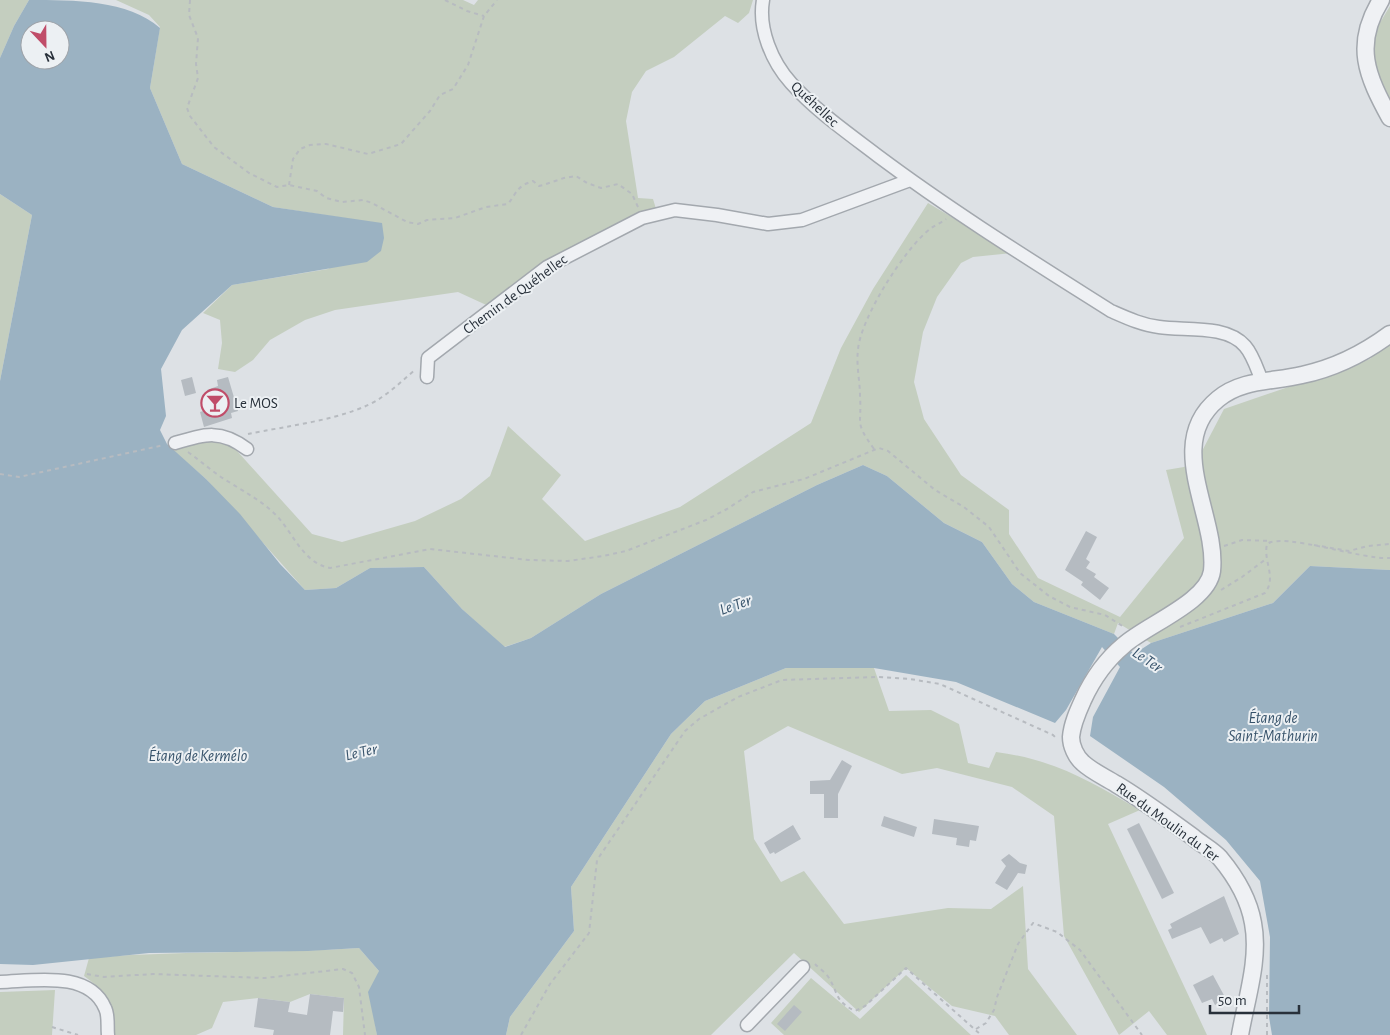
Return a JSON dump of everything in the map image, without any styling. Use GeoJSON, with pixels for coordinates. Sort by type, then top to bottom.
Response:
{"type":"FeatureCollection","features":[{"type":"Feature","properties":{"kind":"street","name":"Quéhellec"},"geometry":{"type":"LineString","coordinates":[[763,0],[761,11],[769,50],[790,82],[827,117],[954,211],[1111,311],[1145,324],[1216,332],[1236,339],[1245,346],[1262,381]]}},
{"type":"Feature","properties":{"kind":"street"},"geometry":{"type":"LineString","coordinates":[[1381,0],[1369,22],[1365,55],[1370,78],[1390,118]]}},
{"type":"Feature","properties":{"kind":"street","name":"Chemin de Quéhellec"},"geometry":{"type":"LineString","coordinates":[[428,358],[547,267],[642,218],[661,212],[690,211],[749,222],[786,223],[802,220],[910,180]]}},
{"type":"Feature","properties":{"kind":"street","name":"Rue du Moulin du Ter"},"geometry":{"type":"LineString","coordinates":[[1240,1035],[1253,962],[1253,923],[1241,889],[1219,857],[1152,807],[1093,771],[1082,762],[1074,749],[1072,734],[1076,716],[1085,695],[1109,659],[1130,640],[1193,599],[1204,589],[1212,576],[1212,551],[1194,463],[1194,442],[1203,416],[1219,398],[1247,384],[1300,376],[1341,364],[1361,354],[1390,334]]}},
{"type":"Feature","properties":{"kind":"street"},"geometry":{"type":"LineString","coordinates":[[427,377],[428,358]]}},
{"type":"Feature","properties":{"kind":"street"},"geometry":{"type":"LineString","coordinates":[[171,444],[205,435],[232,438],[247,449]]}},
{"type":"Feature","properties":{"kind":"street"},"geometry":{"type":"LineString","coordinates":[[747,1024],[803,967]]}},
{"type":"Feature","properties":{"kind":"street"},"geometry":{"type":"LineString","coordinates":[[0,982],[70,982],[91,988],[106,1009],[108,1035]]}},
{"type":"Feature","properties":{"kind":"path"},"geometry":{"type":"LineString","coordinates":[[190,0],[189,15],[198,38],[196,64],[198,78],[187,108],[190,116],[214,147],[271,185],[277,187],[289,185],[317,191],[326,198],[342,202],[363,200],[406,222],[418,224],[427,220],[455,218],[486,207],[508,204],[515,190],[533,181],[539,186],[576,176],[587,184],[601,188],[618,184],[625,188],[636,201],[642,218]]}},
{"type":"Feature","properties":{"kind":"path"},"geometry":{"type":"LineString","coordinates":[[445,0],[467,11],[484,16]]}},
{"type":"Feature","properties":{"kind":"path"},"geometry":{"type":"LineString","coordinates":[[289,185],[293,159],[304,146],[326,144],[368,154],[401,144],[430,111],[440,95],[453,89],[468,64],[484,16],[497,0]]}},
{"type":"Feature","properties":{"kind":"path"},"geometry":{"type":"LineString","coordinates":[[874,449],[860,430],[858,419],[861,407],[858,349],[863,329],[890,278],[920,240],[930,230],[947,219],[954,211]]}},
{"type":"Feature","properties":{"kind":"path"},"geometry":{"type":"LineString","coordinates":[[232,438],[324,418],[370,404],[382,397],[428,358]]}},
{"type":"Feature","properties":{"kind":"path"},"geometry":{"type":"LineString","coordinates":[[0,474],[19,477],[171,444],[265,505],[288,529],[310,560],[317,566],[330,568],[430,549],[529,560],[568,561],[603,556],[626,551],[706,520],[753,492],[804,479],[874,449],[888,450],[935,490],[964,507],[989,527],[1020,573],[1049,596],[1070,606],[1112,618],[1130,640]]}},
{"type":"Feature","properties":{"kind":"path"},"geometry":{"type":"LineString","coordinates":[[1212,551],[1242,540],[1288,540],[1367,557],[1390,558]]}},
{"type":"Feature","properties":{"kind":"path"},"geometry":{"type":"LineString","coordinates":[[1172,630],[1265,593],[1271,580],[1266,558],[1267,544],[1273,540]]}},
{"type":"Feature","properties":{"kind":"path"},"geometry":{"type":"LineString","coordinates":[[1306,544],[1349,551],[1368,546],[1390,544]]}},
{"type":"Feature","properties":{"kind":"path"},"geometry":{"type":"LineString","coordinates":[[1220,590],[1242,578],[1266,558]]}},
{"type":"Feature","properties":{"kind":"path"},"geometry":{"type":"LineString","coordinates":[[521,1035],[550,984],[589,933],[597,860],[685,732],[699,719],[738,697],[782,680],[878,677],[910,679],[940,684],[1053,736],[1061,743]]}},
{"type":"Feature","properties":{"kind":"path"},"geometry":{"type":"LineString","coordinates":[[976,1030],[986,1023],[994,1010],[1018,944],[1033,922],[1058,932],[1080,950],[1142,1035]]}},
{"type":"Feature","properties":{"kind":"path"},"geometry":{"type":"LineString","coordinates":[[803,967],[815,964],[829,977],[835,995],[843,1005],[856,1011],[865,1006],[906,968],[981,1035]]}},
{"type":"Feature","properties":{"kind":"path"},"geometry":{"type":"LineString","coordinates":[[87,974],[104,977],[153,974],[265,978],[343,969],[352,973],[359,987],[365,1035]]}},
{"type":"Feature","properties":{"kind":"path"},"geometry":{"type":"LineString","coordinates":[[52,1027],[78,1035]]}},
{"type":"Feature","properties":{"kind":"green space"},"geometry":{"type":"Polygon","coordinates":[[[0,0],[29,0],[14,26],[0,58],[0,0]]]}},
{"type":"Feature","properties":{"kind":"green space"},"geometry":{"type":"Polygon","coordinates":[[[116,0],[463,0],[474,5],[478,0],[753,0],[749,13],[738,23],[725,16],[674,57],[646,71],[632,92],[626,121],[638,198],[653,199],[657,212],[583,246],[495,309],[458,292],[335,310],[305,320],[270,340],[253,360],[235,372],[218,369],[222,343],[220,320],[203,313],[232,285],[328,269],[382,224],[273,207],[182,164],[150,88],[160,27],[149,15],[116,0]]]}},
{"type":"Feature","properties":{"kind":"green space"},"geometry":{"type":"Polygon","coordinates":[[[1390,6],[1390,102],[1376,75],[1372,36],[1390,6]]]}},
{"type":"Feature","properties":{"kind":"green space"},"geometry":{"type":"Polygon","coordinates":[[[0,194],[32,215],[0,381],[0,194]]]}},
{"type":"Feature","properties":{"kind":"green space"},"geometry":{"type":"Polygon","coordinates":[[[928,203],[1012,253],[973,257],[961,263],[937,297],[923,332],[914,382],[924,419],[961,475],[1009,510],[1009,534],[1038,578],[1120,617],[1184,538],[1166,470],[1184,467],[1201,453],[1224,409],[1370,359],[1390,336],[1390,570],[1310,566],[1273,603],[1151,643],[1118,623],[1114,634],[1034,602],[1012,584],[982,542],[944,523],[887,476],[863,465],[817,485],[601,594],[531,638],[504,647],[462,609],[424,567],[370,568],[336,588],[305,590],[206,479],[168,446],[182,447],[205,435],[228,441],[312,534],[342,542],[415,521],[461,499],[490,476],[508,426],[561,475],[542,499],[585,541],[680,507],[811,423],[841,348],[873,289],[928,203]]]}},
{"type":"Feature","properties":{"kind":"green space"},"geometry":{"type":"Polygon","coordinates":[[[786,668],[874,668],[889,711],[931,710],[959,724],[968,763],[989,768],[996,752],[1037,760],[1088,781],[1140,810],[1108,824],[1207,1035],[1167,1035],[1149,1011],[1119,1035],[1064,936],[1054,816],[1012,787],[937,768],[902,774],[788,726],[744,751],[754,839],[781,882],[804,871],[844,924],[948,908],[991,909],[1023,886],[1028,969],[1077,1035],[1009,1035],[995,1016],[952,1006],[906,968],[859,1012],[794,953],[711,1035],[506,1035],[510,1017],[574,931],[571,887],[671,734],[705,701],[786,668]]]}},
{"type":"Feature","properties":{"kind":"green space"},"geometry":{"type":"Polygon","coordinates":[[[359,948],[379,971],[373,1011],[377,1035],[343,1035],[344,998],[310,994],[290,1002],[258,998],[223,1002],[212,1028],[196,1035],[112,1035],[110,1008],[107,1001],[99,989],[84,976],[89,958],[156,954],[359,948]]]}},
{"type":"Feature","properties":{"kind":"green space"},"geometry":{"type":"Polygon","coordinates":[[[906,975],[971,1035],[784,1035],[771,1023],[811,978],[860,1019],[906,975]]]}},
{"type":"Feature","properties":{"kind":"green space"},"geometry":{"type":"Polygon","coordinates":[[[55,990],[52,1035],[0,1035],[0,992],[55,990]]]}},
{"type":"Feature","properties":{"kind":"water","name":"Étang de Kermélo"},"geometry":{"type":"Polygon","coordinates":[[[29,0],[82,1],[132,12],[160,28],[150,88],[182,164],[273,207],[382,223],[384,238],[381,251],[367,262],[232,285],[182,330],[161,369],[166,416],[160,430],[167,444],[206,479],[240,514],[280,564],[305,590],[336,588],[370,568],[424,567],[462,609],[505,647],[531,638],[601,594],[817,485],[863,465],[887,476],[944,523],[982,542],[1012,584],[1034,602],[1114,634],[1134,654],[1151,643],[1273,603],[1310,566],[1390,570],[1390,1035],[1272,1035],[1269,1017],[1270,937],[1260,881],[1226,840],[1164,787],[1090,736],[1093,717],[1120,667],[1102,647],[1066,710],[1055,723],[956,682],[874,668],[786,668],[705,701],[671,734],[571,887],[574,931],[510,1017],[506,1035],[377,1035],[368,992],[379,971],[359,948],[308,951],[149,953],[33,965],[0,964],[0,381],[32,215],[0,194],[0,58],[14,26],[29,0]]]}},
{"type":"Feature","properties":{"kind":"building"},"geometry":{"type":"Polygon","coordinates":[[[192,377],[196,393],[185,396],[181,380],[192,377]]]}},
{"type":"Feature","properties":{"kind":"building"},"geometry":{"type":"Polygon","coordinates":[[[228,377],[238,411],[231,413],[232,418],[204,427],[200,412],[212,408],[207,390],[218,386],[217,380],[228,377]]]}},
{"type":"Feature","properties":{"kind":"building"},"geometry":{"type":"Polygon","coordinates":[[[1086,531],[1097,537],[1086,559],[1090,562],[1086,568],[1096,574],[1094,577],[1109,588],[1100,600],[1081,585],[1083,582],[1065,570],[1086,531]]]}},
{"type":"Feature","properties":{"kind":"building"},"geometry":{"type":"Polygon","coordinates":[[[842,760],[852,766],[838,794],[838,818],[824,818],[824,794],[810,794],[810,781],[830,780],[842,760]]]}},
{"type":"Feature","properties":{"kind":"building"},"geometry":{"type":"Polygon","coordinates":[[[884,816],[917,827],[914,837],[881,826],[884,816]]]}},
{"type":"Feature","properties":{"kind":"building"},"geometry":{"type":"Polygon","coordinates":[[[934,819],[979,826],[976,841],[970,840],[969,847],[956,845],[957,838],[932,834],[934,819]]]}},
{"type":"Feature","properties":{"kind":"building"},"geometry":{"type":"Polygon","coordinates":[[[1139,823],[1174,893],[1162,899],[1127,829],[1139,823]]]}},
{"type":"Feature","properties":{"kind":"building"},"geometry":{"type":"Polygon","coordinates":[[[793,825],[801,839],[775,854],[774,852],[770,854],[764,843],[793,825]]]}},
{"type":"Feature","properties":{"kind":"building"},"geometry":{"type":"Polygon","coordinates":[[[1009,854],[1020,863],[1027,865],[1025,874],[1018,873],[1007,890],[995,883],[1006,866],[1001,860],[1009,854]]]}},
{"type":"Feature","properties":{"kind":"building"},"geometry":{"type":"Polygon","coordinates":[[[1224,896],[1239,934],[1224,942],[1222,938],[1210,944],[1201,927],[1172,939],[1168,930],[1172,928],[1170,924],[1224,896]]]}},
{"type":"Feature","properties":{"kind":"building"},"geometry":{"type":"Polygon","coordinates":[[[1213,975],[1226,999],[1215,1005],[1212,999],[1202,1003],[1193,985],[1213,975]]]}},
{"type":"Feature","properties":{"kind":"building"},"geometry":{"type":"Polygon","coordinates":[[[310,994],[344,998],[343,1012],[333,1011],[330,1035],[273,1035],[274,1030],[254,1027],[258,998],[290,1002],[288,1012],[307,1015],[310,994]]]}},
{"type":"Feature","properties":{"kind":"building"},"geometry":{"type":"Polygon","coordinates":[[[794,1005],[802,1012],[785,1031],[777,1024],[794,1005]]]}},
{"type":"Feature","properties":{"kind":"place","name":"Le MOS"},"geometry":{"type":"Point","coordinates":[215,403]}},
{"type":"Feature","properties":{"kind":"water label","name":"Le Ter"},"geometry":{"type":"Point","coordinates":[735,604]}},
{"type":"Feature","properties":{"kind":"water label","name":"Le Ter"},"geometry":{"type":"Point","coordinates":[1148,659]}},
{"type":"Feature","properties":{"kind":"water label","name":"Étang de Saint-Mathurin"},"geometry":{"type":"Point","coordinates":[1273,726]}},
{"type":"Feature","properties":{"kind":"water label","name":"Le Ter"},"geometry":{"type":"Point","coordinates":[361,751]}}]}
